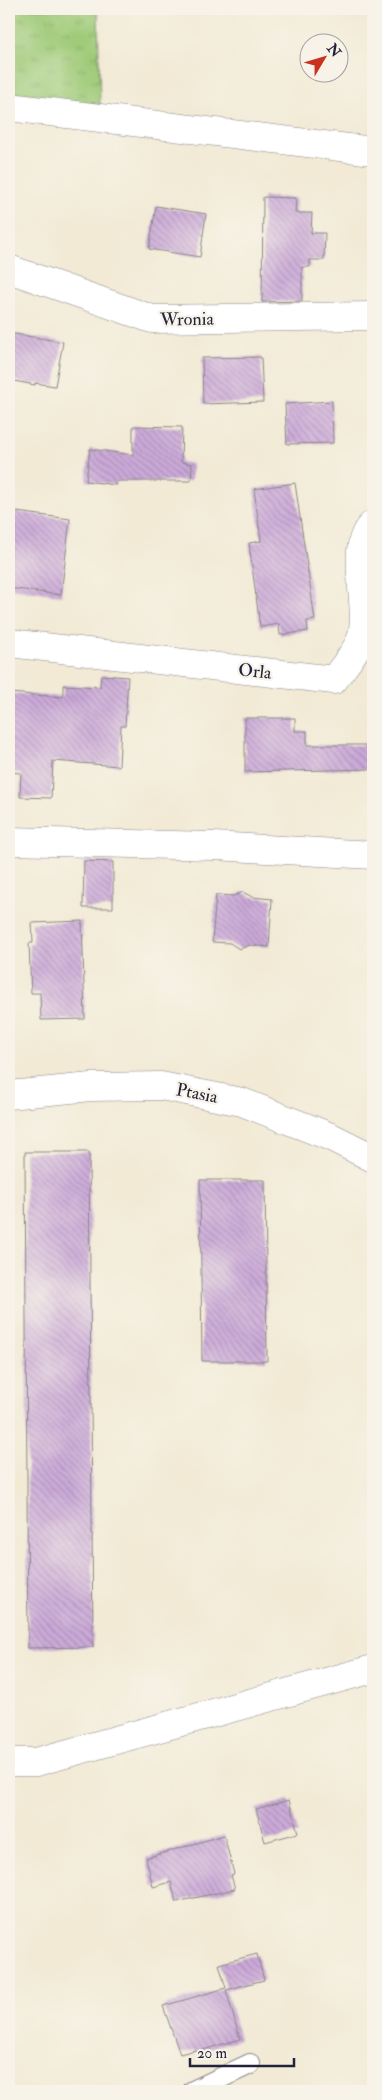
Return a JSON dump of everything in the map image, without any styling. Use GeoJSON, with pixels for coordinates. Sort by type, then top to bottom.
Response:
{"type":"FeatureCollection","features":[{"type":"Feature","properties":{"kind":"street"},"geometry":{"type":"LineString","coordinates":[[9,108],[373,151]]}},
{"type":"Feature","properties":{"kind":"street","name":"Wronia"},"geometry":{"type":"LineString","coordinates":[[9,269],[152,319],[373,316]]}},
{"type":"Feature","properties":{"kind":"street","name":"Orla"},"geometry":{"type":"LineString","coordinates":[[9,644],[334,680],[360,641],[363,625],[361,548],[366,531],[373,524]]}},
{"type":"Feature","properties":{"kind":"street"},"geometry":{"type":"LineString","coordinates":[[9,842],[214,846],[373,855]]}},
{"type":"Feature","properties":{"kind":"street","name":"Ptasia"},"geometry":{"type":"LineString","coordinates":[[9,1095],[90,1087],[160,1086],[242,1102],[331,1137],[373,1158]]}},
{"type":"Feature","properties":{"kind":"street"},"geometry":{"type":"LineString","coordinates":[[9,1762],[36,1762],[373,1670]]}},
{"type":"Feature","properties":{"kind":"lane"},"geometry":{"type":"LineString","coordinates":[[193,2091],[250,2064]]}},
{"type":"Feature","properties":{"kind":"green space"},"geometry":{"type":"Polygon","coordinates":[[[9,9],[98,9],[100,108],[9,96],[9,9]]]}},
{"type":"Feature","properties":{"kind":"building"},"geometry":{"type":"Polygon","coordinates":[[[263,197],[296,198],[295,213],[312,213],[311,233],[325,233],[324,260],[310,260],[310,267],[302,267],[302,301],[262,302],[263,197]]]}},
{"type":"Feature","properties":{"kind":"building"},"geometry":{"type":"Polygon","coordinates":[[[156,206],[206,214],[200,257],[149,249],[156,206]]]}},
{"type":"Feature","properties":{"kind":"building"},"geometry":{"type":"Polygon","coordinates":[[[9,333],[63,342],[55,386],[35,383],[35,385],[9,380],[9,333]]]}},
{"type":"Feature","properties":{"kind":"building"},"geometry":{"type":"Polygon","coordinates":[[[261,357],[263,402],[203,404],[202,358],[261,357]]]}},
{"type":"Feature","properties":{"kind":"building"},"geometry":{"type":"Polygon","coordinates":[[[332,401],[333,443],[287,444],[285,404],[332,401]]]}},
{"type":"Feature","properties":{"kind":"building"},"geometry":{"type":"Polygon","coordinates":[[[133,426],[182,427],[181,462],[192,464],[191,481],[117,481],[116,485],[86,481],[90,449],[133,455],[133,426]]]}},
{"type":"Feature","properties":{"kind":"building"},"geometry":{"type":"Polygon","coordinates":[[[295,483],[315,620],[307,621],[308,631],[280,635],[279,624],[260,627],[249,543],[261,541],[254,489],[295,483]]]}},
{"type":"Feature","properties":{"kind":"building"},"geometry":{"type":"Polygon","coordinates":[[[9,511],[70,519],[61,595],[9,588],[9,511]]]}},
{"type":"Feature","properties":{"kind":"building"},"geometry":{"type":"Polygon","coordinates":[[[101,675],[128,677],[125,726],[121,726],[119,766],[53,761],[51,798],[20,797],[21,773],[9,772],[9,693],[63,697],[63,685],[100,687],[101,675]]]}},
{"type":"Feature","properties":{"kind":"building"},"geometry":{"type":"Polygon","coordinates":[[[245,718],[295,718],[295,731],[307,731],[307,745],[371,745],[371,769],[245,772],[245,718]]]}},
{"type":"Feature","properties":{"kind":"building"},"geometry":{"type":"Polygon","coordinates":[[[84,861],[113,862],[113,908],[83,908],[84,861]]]}},
{"type":"Feature","properties":{"kind":"building"},"geometry":{"type":"Polygon","coordinates":[[[243,892],[252,897],[272,899],[269,947],[250,945],[239,949],[230,943],[212,942],[216,895],[234,896],[243,892]]]}},
{"type":"Feature","properties":{"kind":"building"},"geometry":{"type":"Polygon","coordinates":[[[82,921],[85,1019],[41,1020],[40,993],[31,993],[29,943],[33,943],[32,923],[82,921]]]}},
{"type":"Feature","properties":{"kind":"building"},"geometry":{"type":"Polygon","coordinates":[[[25,1152],[89,1152],[93,1647],[28,1648],[25,1152]]]}},
{"type":"Feature","properties":{"kind":"building"},"geometry":{"type":"Polygon","coordinates":[[[200,1180],[265,1180],[267,1361],[202,1361],[200,1180]]]}},
{"type":"Feature","properties":{"kind":"building"},"geometry":{"type":"Polygon","coordinates":[[[289,1800],[298,1833],[265,1842],[256,1809],[289,1800]]]}},
{"type":"Feature","properties":{"kind":"building"},"geometry":{"type":"Polygon","coordinates":[[[224,1835],[234,1874],[231,1875],[235,1889],[176,1902],[171,1882],[153,1887],[146,1858],[224,1835]]]}},
{"type":"Feature","properties":{"kind":"building"},"geometry":{"type":"Polygon","coordinates":[[[257,1954],[264,1980],[226,1990],[240,2039],[196,2052],[195,2050],[180,2054],[163,2006],[226,1988],[219,1964],[257,1954]]]}}]}
